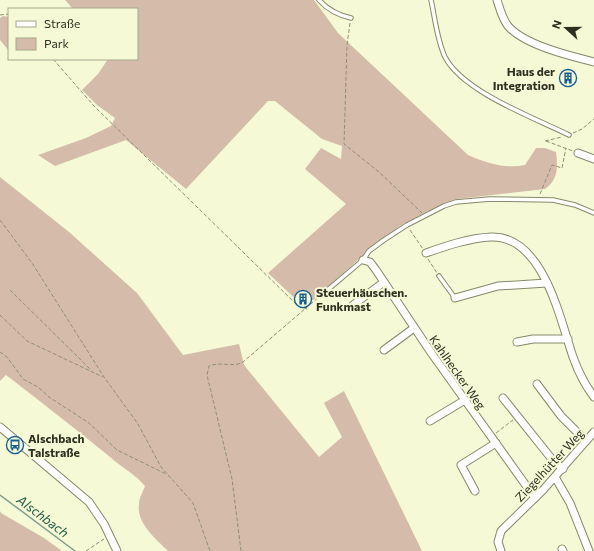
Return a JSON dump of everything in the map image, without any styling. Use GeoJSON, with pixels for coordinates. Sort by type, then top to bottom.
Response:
{"type":"FeatureCollection","features":[{"type":"Feature","properties":{"kind":"street"},"geometry":{"type":"LineString","coordinates":[[497,0],[505,21],[523,38],[594,62]]}},
{"type":"Feature","properties":{"kind":"street"},"geometry":{"type":"LineString","coordinates":[[578,153],[594,159]]}},
{"type":"Feature","properties":{"kind":"street"},"geometry":{"type":"LineString","coordinates":[[426,254],[491,237],[504,239],[519,245],[534,260],[547,283],[581,377],[594,397]]}},
{"type":"Feature","properties":{"kind":"street","name":"Kahlhecker Weg"},"geometry":{"type":"LineString","coordinates":[[363,260],[370,262],[464,400],[535,498]]}},
{"type":"Feature","properties":{"kind":"street"},"geometry":{"type":"LineString","coordinates":[[353,305],[384,282]]}},
{"type":"Feature","properties":{"kind":"street"},"geometry":{"type":"LineString","coordinates":[[455,298],[498,286],[547,283]]}},
{"type":"Feature","properties":{"kind":"street"},"geometry":{"type":"LineString","coordinates":[[384,350],[414,328]]}},
{"type":"Feature","properties":{"kind":"street"},"geometry":{"type":"LineString","coordinates":[[517,342],[533,338],[568,339]]}},
{"type":"Feature","properties":{"kind":"street"},"geometry":{"type":"LineString","coordinates":[[538,384],[560,416],[586,441]]}},
{"type":"Feature","properties":{"kind":"street"},"geometry":{"type":"LineString","coordinates":[[503,398],[551,458],[563,469]]}},
{"type":"Feature","properties":{"kind":"street"},"geometry":{"type":"LineString","coordinates":[[430,421],[464,400]]}},
{"type":"Feature","properties":{"kind":"street"},"geometry":{"type":"LineString","coordinates":[[0,427],[79,492],[97,512],[118,551]]}},
{"type":"Feature","properties":{"kind":"street","name":"Ziegelhütter Weg"},"geometry":{"type":"LineString","coordinates":[[502,551],[498,542],[500,531],[563,469],[594,432]]}},
{"type":"Feature","properties":{"kind":"street"},"geometry":{"type":"LineString","coordinates":[[475,491],[461,466],[493,440]]}},
{"type":"Feature","properties":{"kind":"street"},"geometry":{"type":"LineString","coordinates":[[555,477],[570,503],[589,551]]}},
{"type":"Feature","properties":{"kind":"lane"},"geometry":{"type":"LineString","coordinates":[[319,0],[336,16],[351,18]]}},
{"type":"Feature","properties":{"kind":"lane"},"geometry":{"type":"LineString","coordinates":[[431,0],[446,57],[467,81],[494,99],[569,135]]}},
{"type":"Feature","properties":{"kind":"lane"},"geometry":{"type":"LineString","coordinates":[[324,293],[363,260],[369,251],[407,225],[444,206],[466,200],[539,199],[566,202],[594,213]]}},
{"type":"Feature","properties":{"kind":"lane"},"geometry":{"type":"LineString","coordinates":[[439,276],[455,298]]}},
{"type":"Feature","properties":{"kind":"path"},"geometry":{"type":"LineString","coordinates":[[351,18],[347,45],[344,144],[379,172],[425,216]]}},
{"type":"Feature","properties":{"kind":"path"},"geometry":{"type":"LineString","coordinates":[[54,60],[94,106],[296,304],[307,309]]}},
{"type":"Feature","properties":{"kind":"path"},"geometry":{"type":"LineString","coordinates":[[578,153],[545,141],[569,135],[582,129],[594,119]]}},
{"type":"Feature","properties":{"kind":"path"},"geometry":{"type":"LineString","coordinates":[[539,199],[552,164],[562,168],[566,148]]}},
{"type":"Feature","properties":{"kind":"path"},"geometry":{"type":"LineString","coordinates":[[0,220],[40,275],[104,377],[138,424],[161,467],[192,503],[210,551]]}},
{"type":"Feature","properties":{"kind":"path"},"geometry":{"type":"LineString","coordinates":[[407,225],[439,276]]}},
{"type":"Feature","properties":{"kind":"path"},"geometry":{"type":"LineString","coordinates":[[10,290],[92,370]]}},
{"type":"Feature","properties":{"kind":"path"},"geometry":{"type":"LineString","coordinates":[[241,551],[232,479],[208,375],[209,366],[217,362],[238,365],[243,362],[324,293]]}},
{"type":"Feature","properties":{"kind":"path"},"geometry":{"type":"LineString","coordinates":[[0,315],[27,341],[92,370],[104,377]]}},
{"type":"Feature","properties":{"kind":"path"},"geometry":{"type":"LineString","coordinates":[[0,352],[8,357],[24,379],[89,423],[118,450],[167,474]]}},
{"type":"Feature","properties":{"kind":"path"},"geometry":{"type":"LineString","coordinates":[[493,440],[517,417]]}},
{"type":"Feature","properties":{"kind":"path"},"geometry":{"type":"LineString","coordinates":[[86,551],[110,535]]}},
{"type":"Feature","properties":{"kind":"green space"},"geometry":{"type":"Polygon","coordinates":[[[65,0],[314,0],[338,33],[468,155],[503,166],[518,166],[525,165],[536,148],[545,148],[556,152],[557,168],[555,177],[545,189],[457,199],[426,212],[400,226],[369,250],[316,298],[303,306],[268,273],[346,204],[305,169],[321,148],[341,159],[342,146],[322,139],[275,101],[268,101],[186,189],[126,140],[55,166],[38,155],[86,138],[111,126],[115,118],[97,105],[82,90],[98,74],[107,60],[138,60],[138,8],[72,8],[65,0]]]}},
{"type":"Feature","properties":{"kind":"green space"},"geometry":{"type":"Polygon","coordinates":[[[3,16],[8,17],[8,50],[0,40],[0,18],[3,16]]]}},
{"type":"Feature","properties":{"kind":"green space"},"geometry":{"type":"Polygon","coordinates":[[[0,177],[69,232],[137,293],[183,355],[239,344],[244,365],[319,457],[342,437],[324,403],[344,391],[422,551],[168,551],[148,530],[141,518],[139,502],[145,486],[132,474],[6,375],[0,381],[0,177]]]}},
{"type":"Feature","properties":{"kind":"green space"},"geometry":{"type":"Polygon","coordinates":[[[0,511],[44,538],[62,551],[0,551],[0,511]]]}},
{"type":"Feature","properties":{"kind":"waterway","name":"Alschbach"},"geometry":{"type":"LineString","coordinates":[[0,495],[75,551]]}},
{"type":"Feature","properties":{"kind":"place","name":"Haus der Integration"},"geometry":{"type":"Point","coordinates":[568,78]}},
{"type":"Feature","properties":{"kind":"place","name":"Steuerhäuschen. Funkmast"},"geometry":{"type":"Point","coordinates":[303,299]}},
{"type":"Feature","properties":{"kind":"place","name":"Alschbach Talstraße"},"geometry":{"type":"Point","coordinates":[15,445]}}]}
